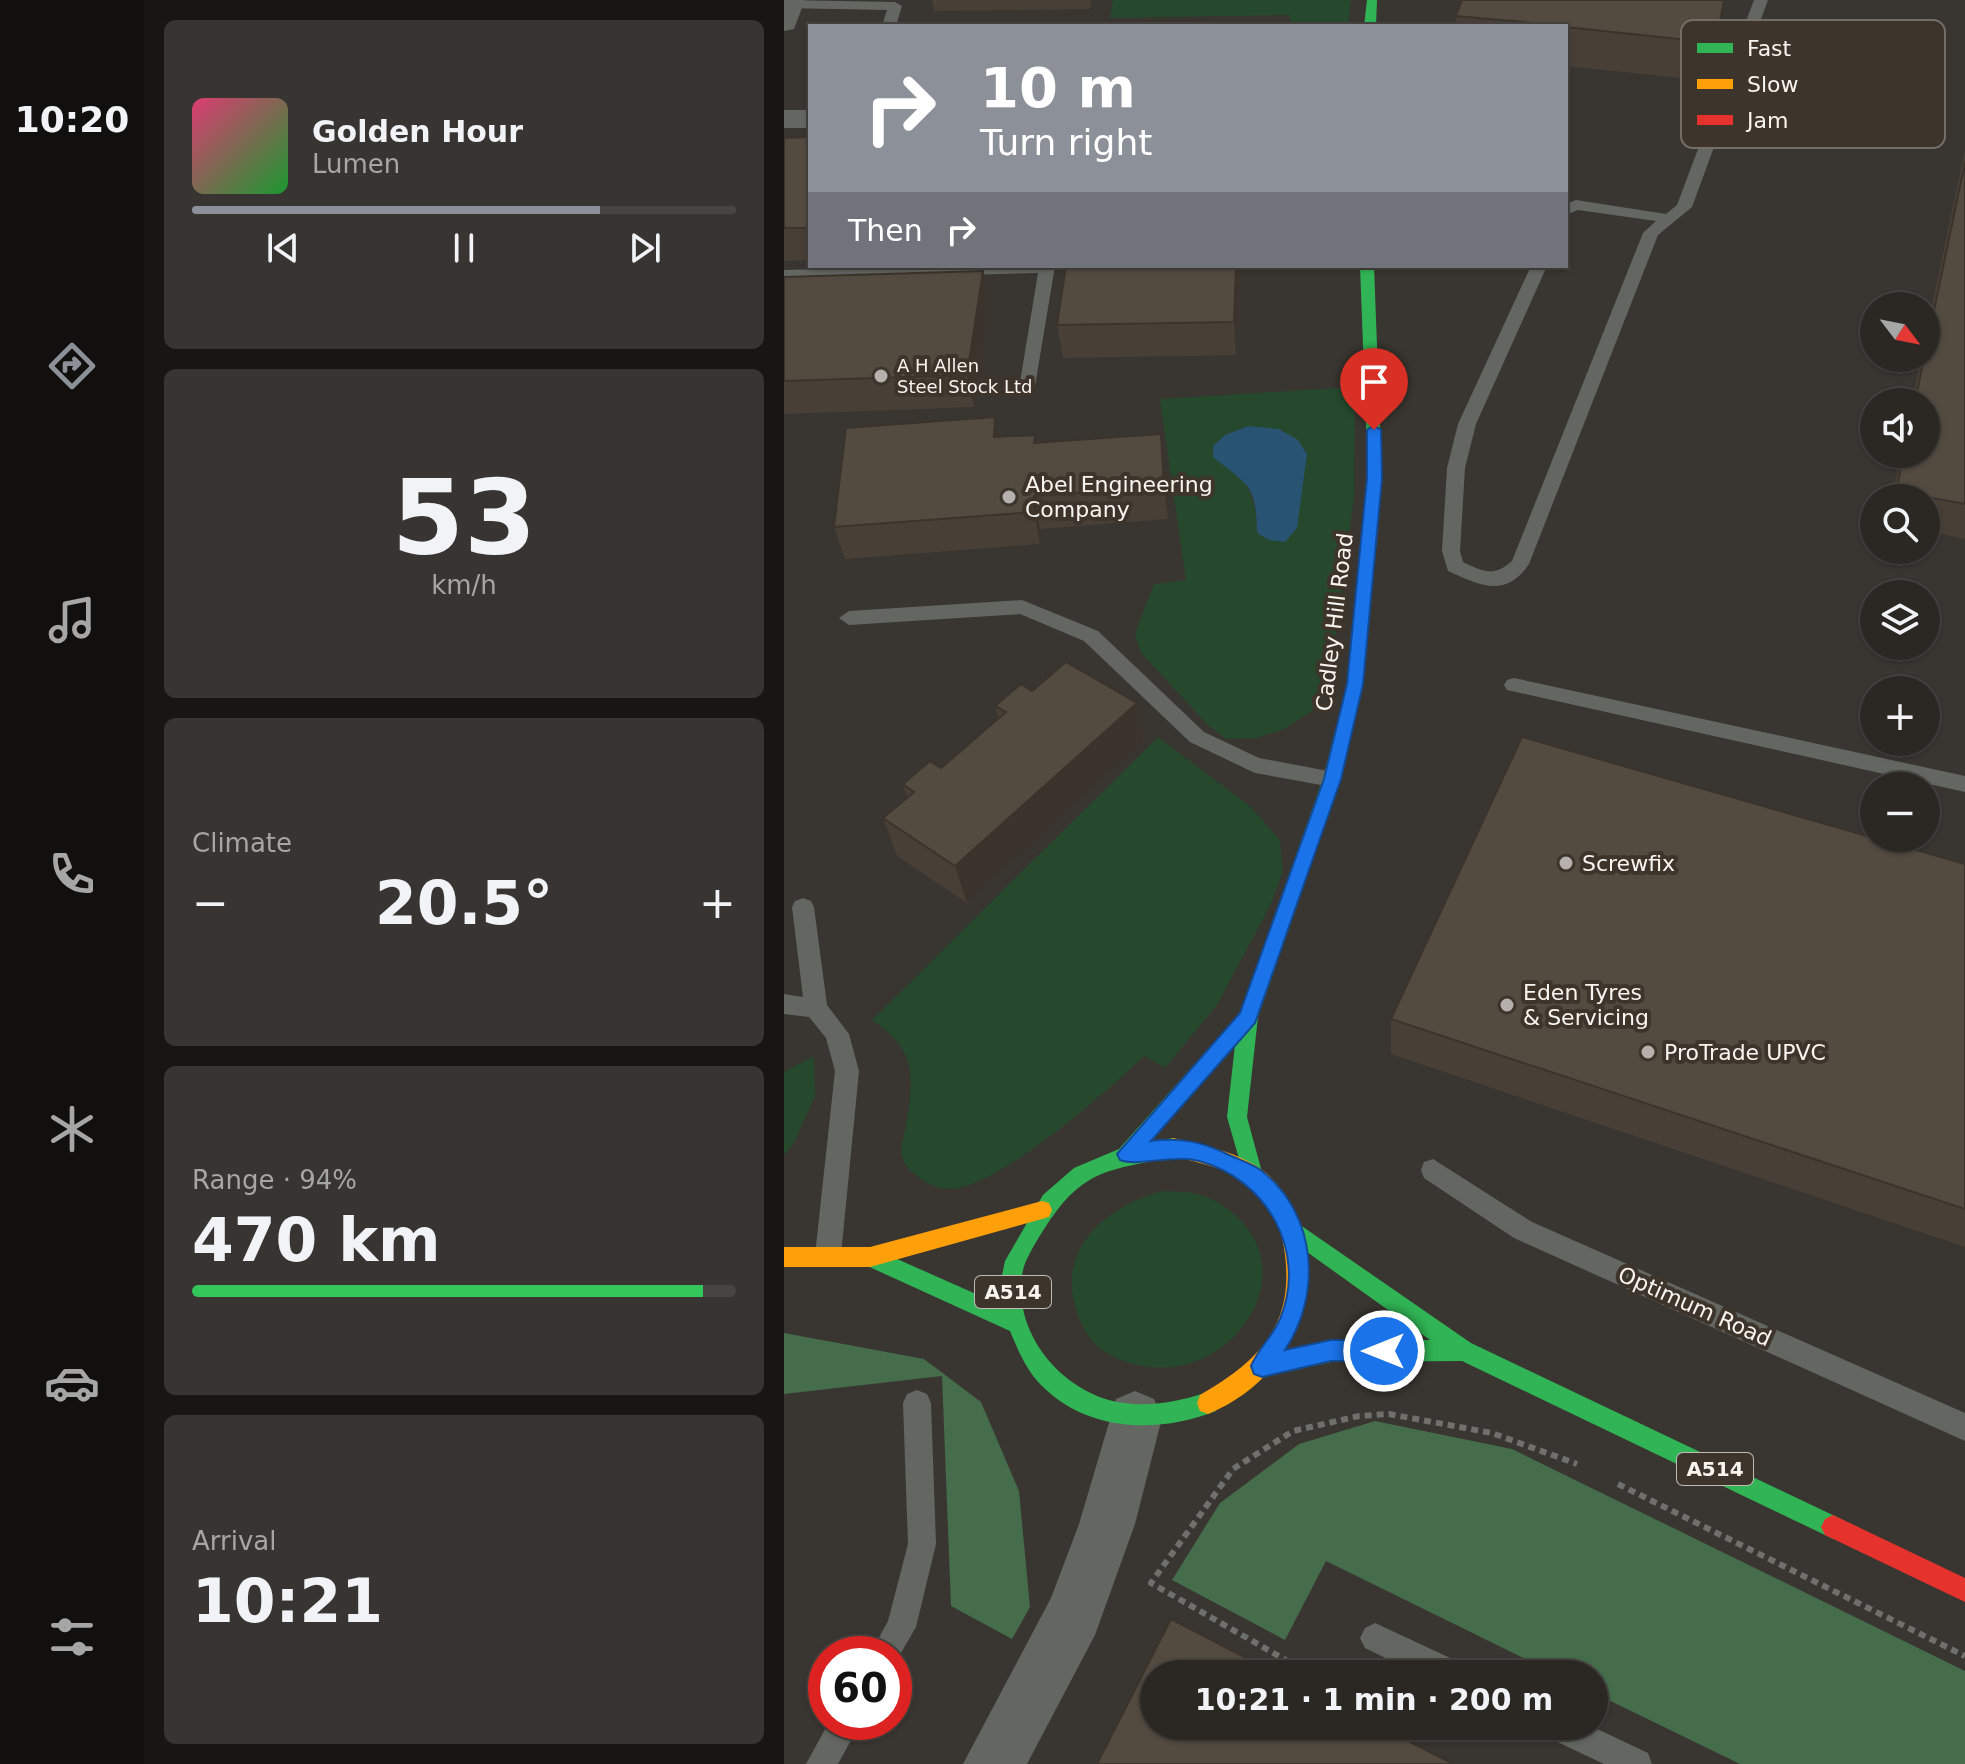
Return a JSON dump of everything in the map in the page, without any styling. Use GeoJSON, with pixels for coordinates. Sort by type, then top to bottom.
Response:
{"type":"FeatureCollection","features":[{"type":"Feature","properties":{"kind":"main road"},"geometry":{"type":"LineString","coordinates":[[1370,24],[1372,0]]}},
{"type":"Feature","properties":{"kind":"main road","name":"Cadley Hill Road"},"geometry":{"type":"LineString","coordinates":[[1253,1176],[1237,1117],[1248,1017],[1332,779],[1355,684],[1375,478],[1367,268]]}},
{"type":"Feature","properties":{"kind":"main road","name":"Cadley Hill Road"},"geometry":{"type":"LineString","coordinates":[[1127,1154],[1248,1017]]}},
{"type":"Feature","properties":{"kind":"main road","name":"A514"},"geometry":{"type":"LineString","coordinates":[[1173,1147],[1204,1153],[1253,1176],[1274,1197],[1293,1230],[1300,1281],[1290,1324],[1262,1366],[1221,1399],[1171,1416],[1119,1416],[1071,1398],[1036,1365],[1016,1323],[1011,1277],[1042,1210],[1081,1174],[1127,1154],[1173,1147]]}},
{"type":"Feature","properties":{"kind":"main road"},"geometry":{"type":"LineString","coordinates":[[784,1257],[870,1257],[1042,1210]]}},
{"type":"Feature","properties":{"kind":"main road","name":"A514"},"geometry":{"type":"LineString","coordinates":[[1293,1230],[1463,1350],[1965,1590]]}},
{"type":"Feature","properties":{"kind":"main road"},"geometry":{"type":"LineString","coordinates":[[870,1257],[1016,1323]]}},
{"type":"Feature","properties":{"kind":"main road","name":"A514"},"geometry":{"type":"LineString","coordinates":[[1262,1366],[1331,1351],[1463,1350]]}},
{"type":"Feature","properties":{"kind":"street"},"geometry":{"type":"LineString","coordinates":[[784,119],[808,119]]}},
{"type":"Feature","properties":{"kind":"street"},"geometry":{"type":"LineString","coordinates":[[994,1764],[1074,1614],[1107,1524],[1135,1418]]}},
{"type":"Feature","properties":{"kind":"lane"},"geometry":{"type":"LineString","coordinates":[[1754,20],[1761,0]]}},
{"type":"Feature","properties":{"kind":"lane"},"geometry":{"type":"LineString","coordinates":[[788,8],[876,3],[895,6],[890,24]]}},
{"type":"Feature","properties":{"kind":"lane"},"geometry":{"type":"LineString","coordinates":[[1538,268],[1467,424],[1456,468],[1451,551],[1455,566],[1485,580],[1505,578],[1520,564],[1651,233],[1684,207],[1706,148]]}},
{"type":"Feature","properties":{"kind":"lane"},"geometry":{"type":"LineString","coordinates":[[1568,209],[1576,205],[1671,219]]}},
{"type":"Feature","properties":{"kind":"lane"},"geometry":{"type":"LineString","coordinates":[[784,275],[1014,268]]}},
{"type":"Feature","properties":{"kind":"lane"},"geometry":{"type":"LineString","coordinates":[[1029,382],[1047,268]]}},
{"type":"Feature","properties":{"kind":"lane"},"geometry":{"type":"LineString","coordinates":[[849,618],[1022,607],[1091,636],[1197,737],[1255,765],[1332,779]]}},
{"type":"Feature","properties":{"kind":"lane"},"geometry":{"type":"LineString","coordinates":[[1514,685],[1965,784]]}},
{"type":"Feature","properties":{"kind":"lane"},"geometry":{"type":"LineString","coordinates":[[803,907],[816,1008],[837,1034],[847,1071],[828,1255]]}},
{"type":"Feature","properties":{"kind":"lane"},"geometry":{"type":"LineString","coordinates":[[784,1004],[816,1008]]}},
{"type":"Feature","properties":{"kind":"lane","name":"Optimum Road"},"geometry":{"type":"LineString","coordinates":[[1433,1170],[1523,1230],[1965,1427]]}},
{"type":"Feature","properties":{"kind":"lane"},"geometry":{"type":"LineString","coordinates":[[896,1636],[901,1627],[922,1544],[917,1403]]}},
{"type":"Feature","properties":{"kind":"lane"},"geometry":{"type":"LineString","coordinates":[[1375,1638],[1421,1660]]}},
{"type":"Feature","properties":{"kind":"lane"},"geometry":{"type":"LineString","coordinates":[[821,1764],[835,1740]]}},
{"type":"Feature","properties":{"kind":"lane"},"geometry":{"type":"LineString","coordinates":[[1587,1740],[1637,1764]]}},
{"type":"Feature","properties":{"kind":"path"},"geometry":{"type":"LineString","coordinates":[[1286,1660],[1151,1583],[1233,1469],[1293,1431],[1359,1416],[1389,1414],[1492,1433],[1579,1465]]}},
{"type":"Feature","properties":{"kind":"path"},"geometry":{"type":"LineString","coordinates":[[1608,1479],[1965,1656]]}},
{"type":"Feature","properties":{"kind":"green space"},"geometry":{"type":"Polygon","coordinates":[[[1113,0],[1351,0],[1348,24],[1290,24],[1290,15],[1110,18],[1113,0]]]}},
{"type":"Feature","properties":{"kind":"green space"},"geometry":{"type":"Polygon","coordinates":[[[1355,387],[1354,497],[1330,678],[1324,696],[1311,712],[1282,730],[1256,738],[1226,739],[1207,724],[1141,653],[1135,634],[1154,584],[1186,580],[1160,399],[1355,387]],[[1248,426],[1225,435],[1213,446],[1246,484],[1254,504],[1257,533],[1269,540],[1248,426]]]}},
{"type":"Feature","properties":{"kind":"green space"},"geometry":{"type":"Polygon","coordinates":[[[1158,737],[1251,807],[1280,840],[1283,872],[1270,906],[1217,1005],[1165,1068],[1144,1056],[1051,1135],[995,1173],[969,1185],[949,1189],[927,1183],[909,1169],[902,1156],[911,1078],[905,1054],[887,1031],[872,1020],[1158,737]]]}},
{"type":"Feature","properties":{"kind":"green space"},"geometry":{"type":"Polygon","coordinates":[[[814,1056],[815,1096],[794,1143],[784,1155],[784,1072],[814,1056]]]}},
{"type":"Feature","properties":{"kind":"green space"},"geometry":{"type":"Polygon","coordinates":[[[1162,1191],[1198,1194],[1235,1215],[1256,1243],[1262,1274],[1256,1304],[1238,1332],[1212,1353],[1180,1366],[1143,1366],[1105,1352],[1088,1335],[1077,1313],[1072,1290],[1073,1269],[1079,1250],[1105,1219],[1141,1198],[1162,1191]]]}},
{"type":"Feature","properties":{"kind":"green space"},"geometry":{"type":"Polygon","coordinates":[[[784,1333],[924,1359],[981,1402],[1019,1491],[1030,1607],[1012,1639],[951,1606],[942,1376],[784,1394],[784,1333]]]}},
{"type":"Feature","properties":{"kind":"green space"},"geometry":{"type":"Polygon","coordinates":[[[1375,1421],[1512,1449],[1965,1671],[1965,1764],[1740,1764],[1608,1700],[1608,1660],[1528,1660],[1326,1561],[1285,1640],[1172,1580],[1220,1503],[1299,1444],[1375,1421]]]}},
{"type":"Feature","properties":{"kind":"water"},"geometry":{"type":"Polygon","coordinates":[[[1248,426],[1279,429],[1298,440],[1307,454],[1297,528],[1285,542],[1269,540],[1257,533],[1255,505],[1248,488],[1213,457],[1213,446],[1225,435],[1248,426]]]}},
{"type":"Feature","properties":{"kind":"building"},"geometry":{"type":"Polygon","coordinates":[[[1462,0],[1724,0],[1720,20],[1681,20],[1681,39],[1568,27],[1568,24],[1456,16],[1462,0]]]}},
{"type":"Feature","properties":{"kind":"building"},"geometry":{"type":"Polygon","coordinates":[[[808,137],[808,228],[784,228],[784,138],[808,137]]]}},
{"type":"Feature","properties":{"kind":"building"},"geometry":{"type":"Polygon","coordinates":[[[1965,162],[1965,504],[1940,499],[1940,484],[1898,484],[1901,468],[1940,468],[1940,388],[1918,388],[1921,372],[1940,372],[1938,292],[1965,162]]]}},
{"type":"Feature","properties":{"kind":"building"},"geometry":{"type":"Polygon","coordinates":[[[1066,268],[1236,268],[1234,322],[1057,325],[1066,268]]]}},
{"type":"Feature","properties":{"kind":"building","name":"A H Allen Steel Stock Ltd"},"geometry":{"type":"Polygon","coordinates":[[[983,271],[967,375],[784,381],[784,277],[983,271]]]}},
{"type":"Feature","properties":{"kind":"building"},"geometry":{"type":"Polygon","coordinates":[[[995,417],[994,437],[1035,435],[1034,443],[1161,434],[1164,487],[1034,496],[1034,512],[834,527],[846,428],[995,417]]]}},
{"type":"Feature","properties":{"kind":"building"},"geometry":{"type":"Polygon","coordinates":[[[1066,662],[1137,703],[955,866],[883,818],[914,792],[903,784],[930,761],[941,768],[1006,712],[995,706],[1021,684],[1032,691],[1066,662]]]}},
{"type":"Feature","properties":{"kind":"building"},"geometry":{"type":"Polygon","coordinates":[[[1522,737],[1860,834],[1860,852],[1923,852],[1965,864],[1965,1209],[1391,1019],[1522,737]]]}},
{"type":"Feature","properties":{"kind":"building"},"geometry":{"type":"Polygon","coordinates":[[[1171,1619],[1250,1660],[1150,1660],[1171,1619]]]}},
{"type":"Feature","properties":{"kind":"building"},"geometry":{"type":"Polygon","coordinates":[[[1140,1680],[1140,1740],[1406,1740],[1453,1764],[1097,1764],[1140,1680]]]}},
{"type":"Feature","properties":{"kind":"traffic: fast"},"geometry":{"type":"LineString","coordinates":[[1370,24],[1372,0]]}},
{"type":"Feature","properties":{"kind":"traffic: fast"},"geometry":{"type":"LineString","coordinates":[[1253,1176],[1237,1117],[1248,1017],[1332,779],[1355,684],[1375,478],[1367,268]]}},
{"type":"Feature","properties":{"kind":"traffic: fast"},"geometry":{"type":"LineString","coordinates":[[1127,1154],[1248,1017]]}},
{"type":"Feature","properties":{"kind":"traffic: fast"},"geometry":{"type":"LineString","coordinates":[[1173,1147],[1141,1152],[1101,1164],[1064,1187],[1044,1210],[1018,1256],[1012,1273],[1012,1300],[1031,1355],[1048,1377],[1070,1395],[1095,1407],[1122,1414],[1151,1416],[1180,1412],[1208,1403]]}},
{"type":"Feature","properties":{"kind":"traffic: fast"},"geometry":{"type":"LineString","coordinates":[[1293,1230],[1463,1350],[1833,1527]]}},
{"type":"Feature","properties":{"kind":"traffic: fast"},"geometry":{"type":"LineString","coordinates":[[870,1257],[1016,1323]]}},
{"type":"Feature","properties":{"kind":"traffic: fast"},"geometry":{"type":"LineString","coordinates":[[1262,1366],[1331,1351],[1463,1350]]}},
{"type":"Feature","properties":{"kind":"traffic: slow"},"geometry":{"type":"LineString","coordinates":[[1173,1147],[1228,1162],[1258,1179],[1272,1193],[1282,1210],[1295,1247],[1297,1298],[1281,1340],[1250,1375],[1208,1403]]}},
{"type":"Feature","properties":{"kind":"traffic: slow"},"geometry":{"type":"LineString","coordinates":[[784,1257],[870,1257],[1042,1210]]}},
{"type":"Feature","properties":{"kind":"traffic: jam"},"geometry":{"type":"LineString","coordinates":[[1833,1527],[1965,1590]]}},
{"type":"Feature","properties":{"kind":"place","name":"A H Allen Steel Stock Ltd"},"geometry":{"type":"Point","coordinates":[881,376]}},
{"type":"Feature","properties":{"kind":"place","name":"Abel Engineering Company"},"geometry":{"type":"Point","coordinates":[1009,497]}},
{"type":"Feature","properties":{"kind":"place","name":"Screwfix"},"geometry":{"type":"Point","coordinates":[1566,863]}},
{"type":"Feature","properties":{"kind":"place","name":"Eden Tyres & Servicing"},"geometry":{"type":"Point","coordinates":[1507,1005]}},
{"type":"Feature","properties":{"kind":"place","name":"ProTrade UPVC"},"geometry":{"type":"Point","coordinates":[1648,1052]}},
{"type":"Feature","properties":{"kind":"route"},"geometry":{"type":"LineString","coordinates":[[1374,430],[1375,478],[1355,684],[1332,779],[1248,1017],[1127,1154],[1173,1147],[1204,1153],[1253,1176],[1274,1197],[1293,1230],[1300,1281],[1290,1324],[1262,1366],[1331,1351],[1384,1351]]}}]}
